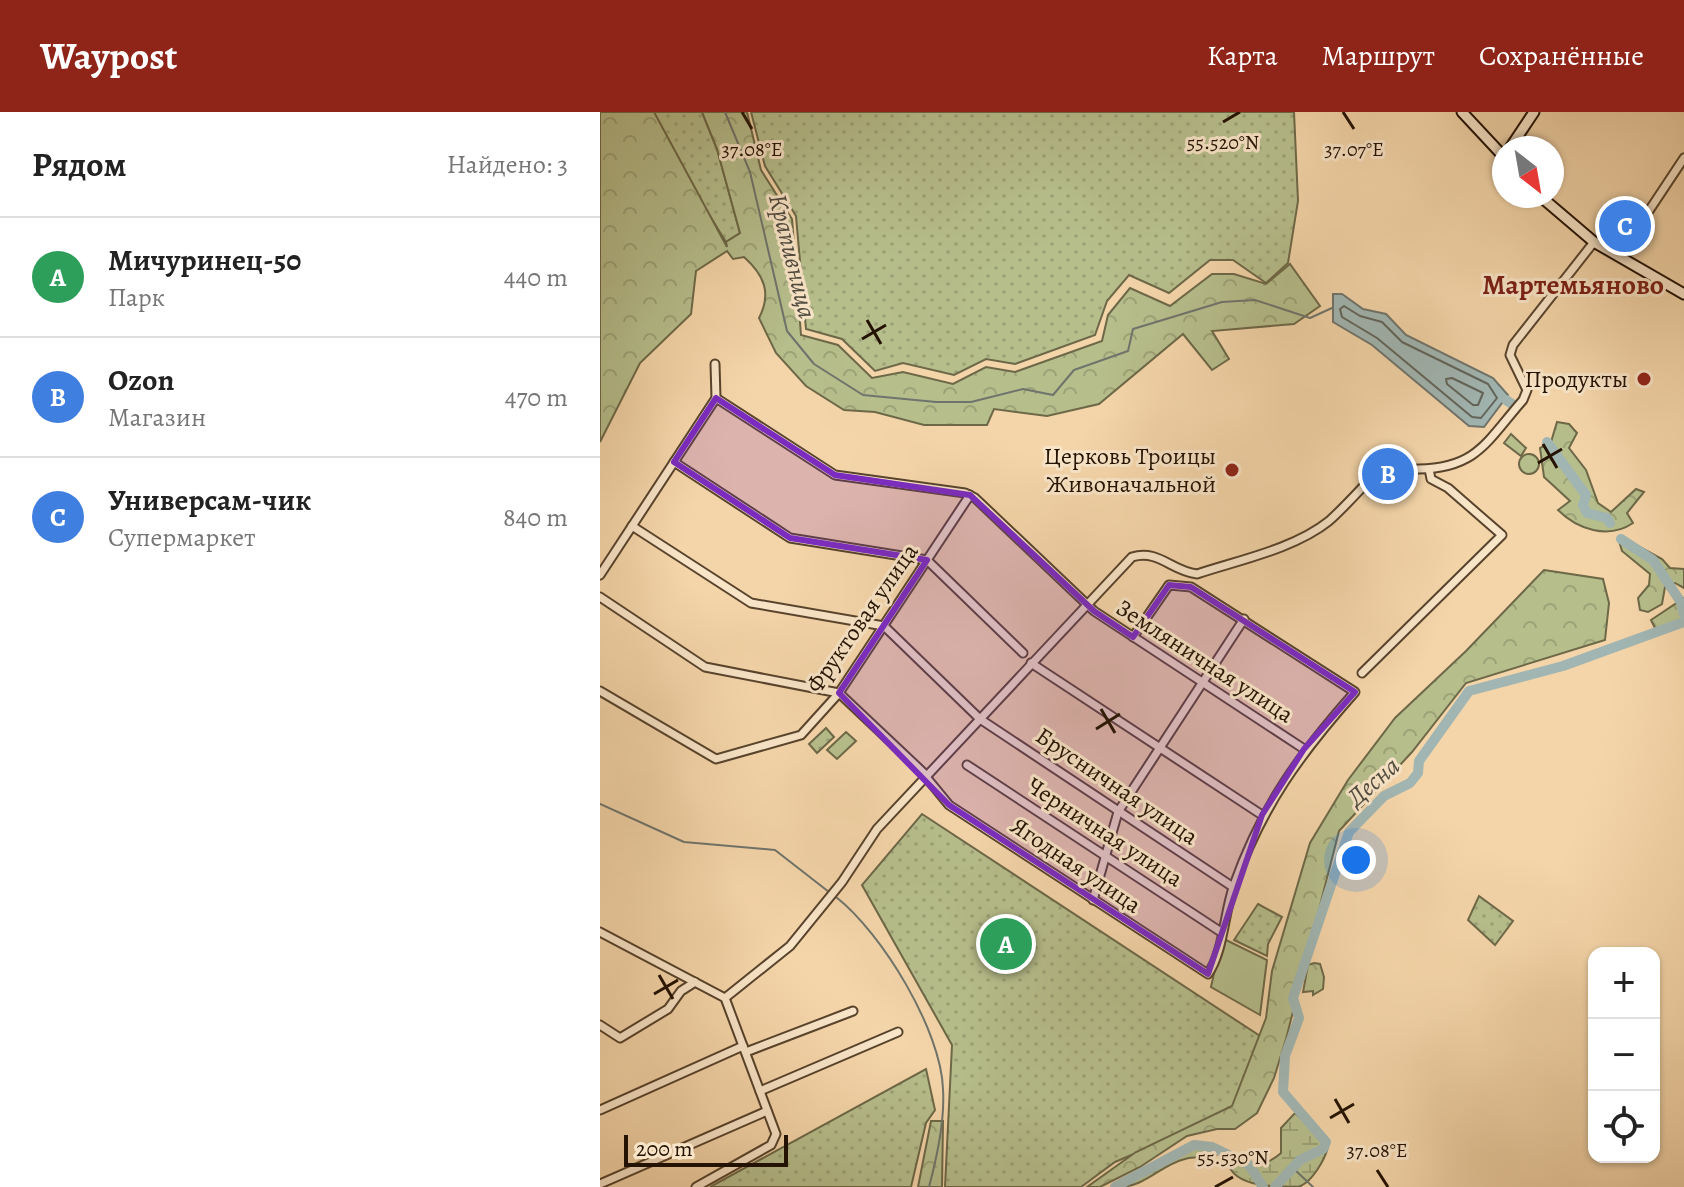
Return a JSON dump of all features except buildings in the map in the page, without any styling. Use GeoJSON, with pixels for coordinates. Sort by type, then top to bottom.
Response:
{"type":"FeatureCollection","features":[{"type":"Feature","properties":{"kind":"street"},"geometry":{"type":"LineString","coordinates":[[1462,112],[1492,144]]}},
{"type":"Feature","properties":{"kind":"street"},"geometry":{"type":"LineString","coordinates":[[1518,136],[1534,112]]}},
{"type":"Feature","properties":{"kind":"street"},"geometry":{"type":"LineString","coordinates":[[1619,256],[1684,158]]}},
{"type":"Feature","properties":{"kind":"street"},"geometry":{"type":"LineString","coordinates":[[1554,208],[1594,242],[1684,294]]}},
{"type":"Feature","properties":{"kind":"street"},"geometry":{"type":"LineString","coordinates":[[725,998],[790,946],[842,882],[877,829],[1132,557],[1154,554],[1185,573],[1197,574],[1314,530],[1328,521],[1381,468],[1429,469],[1459,465],[1478,452],[1523,400],[1527,390],[1510,355],[1513,345],[1594,242]]}},
{"type":"Feature","properties":{"kind":"street"},"geometry":{"type":"LineString","coordinates":[[600,575],[716,398],[715,364]]}},
{"type":"Feature","properties":{"kind":"street"},"geometry":{"type":"LineString","coordinates":[[716,398],[835,475],[970,495],[1086,604]]}},
{"type":"Feature","properties":{"kind":"street"},"geometry":{"type":"LineString","coordinates":[[674,462],[790,538],[927,560],[1023,653]]}},
{"type":"Feature","properties":{"kind":"street"},"geometry":{"type":"LineString","coordinates":[[1362,673],[1502,535],[1448,488],[1431,479],[1429,469]]}},
{"type":"Feature","properties":{"kind":"street","name":"Фруктовая улица"},"geometry":{"type":"LineString","coordinates":[[600,691],[718,759],[799,737],[839,693],[970,495]]}},
{"type":"Feature","properties":{"kind":"street"},"geometry":{"type":"LineString","coordinates":[[632,526],[751,603],[884,626]]}},
{"type":"Feature","properties":{"kind":"street"},"geometry":{"type":"LineString","coordinates":[[1133,637],[1169,585],[1191,587],[1355,692],[1304,749],[1262,815],[1233,887],[1221,932]]}},
{"type":"Feature","properties":{"kind":"street"},"geometry":{"type":"LineString","coordinates":[[600,597],[705,667],[839,693]]}},
{"type":"Feature","properties":{"kind":"street","name":"Земляничная улица"},"geometry":{"type":"LineString","coordinates":[[1086,604],[1304,749]]}},
{"type":"Feature","properties":{"kind":"street"},"geometry":{"type":"LineString","coordinates":[[1093,900],[1118,812],[1244,619]]}},
{"type":"Feature","properties":{"kind":"street","name":"Брусничная улица"},"geometry":{"type":"LineString","coordinates":[[884,626],[980,719],[1233,887]]}},
{"type":"Feature","properties":{"kind":"street"},"geometry":{"type":"LineString","coordinates":[[1031,663],[1262,815]]}},
{"type":"Feature","properties":{"kind":"street","name":"Ягодная улица"},"geometry":{"type":"LineString","coordinates":[[839,693],[926,777],[949,805],[1203,973],[1211,971],[1221,932]]}},
{"type":"Feature","properties":{"kind":"street","name":"Черничная улица"},"geometry":{"type":"LineString","coordinates":[[967,765],[1221,932]]}},
{"type":"Feature","properties":{"kind":"street"},"geometry":{"type":"LineString","coordinates":[[600,932],[725,998],[776,1134],[771,1145],[696,1187]]}},
{"type":"Feature","properties":{"kind":"street"},"geometry":{"type":"LineString","coordinates":[[600,1025],[620,1038],[668,1009],[681,991],[695,982]]}},
{"type":"Feature","properties":{"kind":"street"},"geometry":{"type":"LineString","coordinates":[[600,1110],[744,1049],[853,1011]]}},
{"type":"Feature","properties":{"kind":"street"},"geometry":{"type":"LineString","coordinates":[[760,1091],[898,1032]]}},
{"type":"Feature","properties":{"kind":"street"},"geometry":{"type":"LineString","coordinates":[[600,1184],[767,1111]]}},
{"type":"Feature","properties":{"kind":"highlighted area"},"geometry":{"type":"Polygon","coordinates":[[[716,398],[835,475],[970,495],[1094,611],[1133,637],[1169,585],[1191,587],[1355,692],[1304,749],[1262,815],[1208,974],[949,805],[839,693],[927,560],[790,538],[674,462],[716,398]]]}},
{"type":"Feature","properties":{"kind":"green space"},"geometry":{"type":"Polygon","coordinates":[[[600,112],[654,112],[727,247],[726,242],[740,233],[717,149],[702,112],[747,112],[761,170],[792,219],[801,335],[838,345],[872,378],[903,372],[953,384],[986,367],[1015,372],[1102,341],[1108,315],[1130,288],[1170,306],[1212,274],[1234,274],[1266,284],[1290,264],[1320,306],[1294,324],[1212,331],[1229,359],[1212,370],[1183,334],[1099,404],[1047,416],[994,409],[987,425],[924,425],[875,412],[844,410],[806,386],[776,353],[759,318],[765,292],[757,271],[744,257],[733,259],[727,251],[696,271],[691,314],[640,363],[600,442],[600,112]]]}},
{"type":"Feature","properties":{"kind":"green space"},"geometry":{"type":"Polygon","coordinates":[[[651,112],[702,112],[717,149],[740,233],[726,242],[666,145],[651,112]]]}},
{"type":"Feature","properties":{"kind":"green space"},"geometry":{"type":"Polygon","coordinates":[[[751,112],[1294,112],[1298,201],[1288,263],[1266,283],[1233,260],[1210,260],[1169,293],[1129,275],[1107,301],[1095,335],[1015,364],[986,359],[954,375],[903,363],[875,371],[842,339],[806,329],[796,216],[765,166],[751,112]]]}},
{"type":"Feature","properties":{"kind":"green space"},"geometry":{"type":"Polygon","coordinates":[[[1557,422],[1569,424],[1577,433],[1569,448],[1586,470],[1598,503],[1611,512],[1636,489],[1644,492],[1627,513],[1633,523],[1613,531],[1593,530],[1574,522],[1558,510],[1570,501],[1544,477],[1540,448],[1551,442],[1557,422]]]}},
{"type":"Feature","properties":{"kind":"green space"},"geometry":{"type":"Polygon","coordinates":[[[1511,434],[1526,448],[1521,456],[1504,443],[1511,434]]]}},
{"type":"Feature","properties":{"kind":"green space"},"geometry":{"type":"Polygon","coordinates":[[[1529,454],[1536,457],[1539,464],[1536,471],[1529,474],[1522,471],[1519,464],[1522,457],[1529,454]]]}},
{"type":"Feature","properties":{"kind":"green space"},"geometry":{"type":"Polygon","coordinates":[[[1627,540],[1662,559],[1670,568],[1684,569],[1684,588],[1675,583],[1665,587],[1662,604],[1648,612],[1640,610],[1638,598],[1649,585],[1650,574],[1622,551],[1619,541],[1627,540]]]}},
{"type":"Feature","properties":{"kind":"green space"},"geometry":{"type":"Polygon","coordinates":[[[1544,570],[1603,579],[1609,603],[1605,640],[1466,683],[1412,752],[1339,831],[1286,1039],[1274,1078],[1257,1113],[1235,1129],[1217,1129],[1187,1136],[1140,1167],[1100,1187],[1087,1187],[1136,1152],[1232,1106],[1266,1018],[1272,971],[1310,843],[1348,780],[1395,718],[1466,651],[1544,570]]]}},
{"type":"Feature","properties":{"kind":"green space"},"geometry":{"type":"Polygon","coordinates":[[[1684,598],[1684,618],[1656,630],[1651,620],[1684,598]]]}},
{"type":"Feature","properties":{"kind":"green space"},"geometry":{"type":"Polygon","coordinates":[[[826,728],[834,737],[817,753],[809,744],[826,728]]]}},
{"type":"Feature","properties":{"kind":"green space"},"geometry":{"type":"Polygon","coordinates":[[[846,732],[856,741],[837,759],[827,750],[846,732]]]}},
{"type":"Feature","properties":{"kind":"green space"},"geometry":{"type":"Polygon","coordinates":[[[922,814],[1260,1036],[1238,1110],[1115,1162],[1081,1187],[945,1187],[952,1045],[862,885],[922,814]]]}},
{"type":"Feature","properties":{"kind":"green space"},"geometry":{"type":"Polygon","coordinates":[[[1479,896],[1513,921],[1495,945],[1468,920],[1479,896]]]}},
{"type":"Feature","properties":{"kind":"green space"},"geometry":{"type":"Polygon","coordinates":[[[1258,904],[1282,917],[1268,944],[1267,956],[1234,940],[1258,904]]]}},
{"type":"Feature","properties":{"kind":"green space"},"geometry":{"type":"Polygon","coordinates":[[[1222,938],[1267,960],[1260,1015],[1211,987],[1222,938]]]}},
{"type":"Feature","properties":{"kind":"green space"},"geometry":{"type":"Polygon","coordinates":[[[1320,964],[1324,977],[1323,989],[1313,995],[1313,991],[1303,992],[1308,965],[1320,964]]]}},
{"type":"Feature","properties":{"kind":"green space"},"geometry":{"type":"Polygon","coordinates":[[[926,1069],[935,1110],[926,1123],[911,1187],[710,1187],[926,1069]]]}},
{"type":"Feature","properties":{"kind":"green space"},"geometry":{"type":"Polygon","coordinates":[[[1295,1113],[1319,1133],[1328,1147],[1313,1176],[1298,1187],[1276,1187],[1243,1180],[1235,1174],[1229,1167],[1227,1157],[1255,1165],[1268,1162],[1281,1153],[1281,1128],[1295,1113]]]}},
{"type":"Feature","properties":{"kind":"green space"},"geometry":{"type":"Polygon","coordinates":[[[931,1121],[943,1121],[942,1187],[918,1187],[931,1121]]]}},
{"type":"Feature","properties":{"kind":"green space"},"geometry":{"type":"Polygon","coordinates":[[[1194,1147],[1210,1148],[1218,1154],[1176,1162],[1145,1180],[1118,1187],[1194,1147]]]}},
{"type":"Feature","properties":{"kind":"water"},"geometry":{"type":"Polygon","coordinates":[[[1333,294],[1342,294],[1363,309],[1386,314],[1406,335],[1493,378],[1508,395],[1484,427],[1469,426],[1372,345],[1333,322],[1333,294]]]}},
{"type":"Feature","properties":{"kind":"waterway","name":"Крапивница"},"geometry":{"type":"LineString","coordinates":[[725,112],[750,172],[787,331],[814,364],[863,395],[936,402],[971,402],[1023,389],[1053,395],[1074,370],[1128,351],[1133,329],[1222,302],[1255,300],[1310,318],[1332,308]]}},
{"type":"Feature","properties":{"kind":"waterway","name":"Крапивница"},"geometry":{"type":"LineString","coordinates":[[1506,400],[1512,404]]}},
{"type":"Feature","properties":{"kind":"waterway","name":"Крапивница"},"geometry":{"type":"LineString","coordinates":[[1547,442],[1586,495],[1583,505],[1587,513],[1607,518],[1610,523]]}},
{"type":"Feature","properties":{"kind":"waterway","name":"Крапивница"},"geometry":{"type":"LineString","coordinates":[[1621,539],[1653,560],[1682,604],[1684,614]]}},
{"type":"Feature","properties":{"kind":"waterway","name":"Десна"},"geometry":{"type":"LineString","coordinates":[[1275,1187],[1300,1160],[1323,1149],[1326,1142],[1283,1092],[1285,1056],[1299,1018],[1293,998],[1349,832],[1384,796],[1410,783],[1418,773],[1419,761],[1469,691],[1563,666],[1684,622]]}},
{"type":"Feature","properties":{"kind":"waterway"},"geometry":{"type":"LineString","coordinates":[[600,804],[684,842],[775,850],[829,892]]}},
{"type":"Feature","properties":{"kind":"waterway"},"geometry":{"type":"LineString","coordinates":[[836,897],[854,913],[890,958],[932,1039],[940,1065],[943,1113],[929,1187]]}},
{"type":"Feature","properties":{"kind":"waterway","name":"Десна"},"geometry":{"type":"LineString","coordinates":[[1115,1187],[1194,1145],[1212,1147],[1249,1165],[1263,1187]]}},
{"type":"Feature","properties":{"kind":"waterway"},"geometry":{"type":"LineString","coordinates":[[1293,1168],[1313,1187]]}},
{"type":"Feature","properties":{"kind":"place","name":"Универсам-чик"},"geometry":{"type":"Point","coordinates":[1625,226]}},
{"type":"Feature","properties":{"kind":"place","name":"Продукты"},"geometry":{"type":"Point","coordinates":[1644,379]}},
{"type":"Feature","properties":{"kind":"place","name":"Церковь Троицы Живоначальной"},"geometry":{"type":"Point","coordinates":[1232,470]}},
{"type":"Feature","properties":{"kind":"place","name":"Ozon"},"geometry":{"type":"Point","coordinates":[1388,474]}},
{"type":"Feature","properties":{"kind":"place","name":"Мичуринец-50"},"geometry":{"type":"Point","coordinates":[1006,944]}},
{"type":"Feature","properties":{"kind":"district","name":"Мартемьяново"},"geometry":{"type":"Point","coordinates":[1573,284]}}]}
